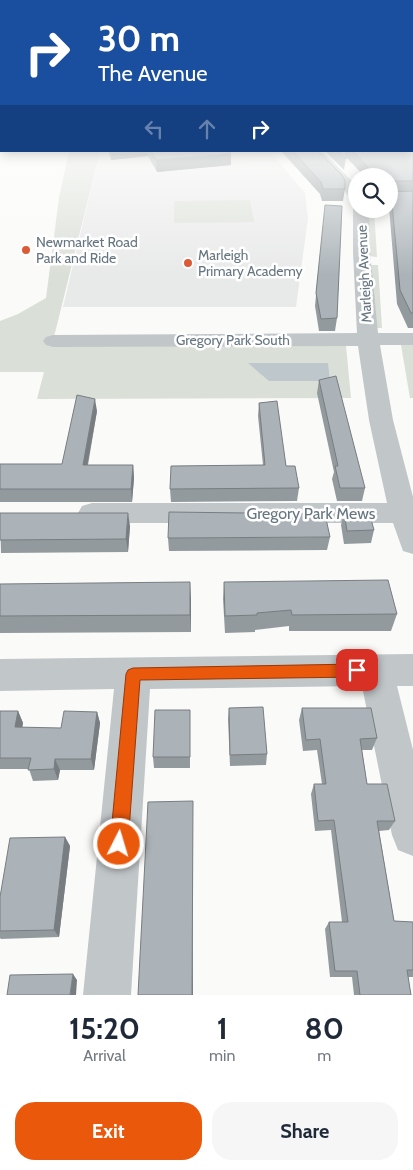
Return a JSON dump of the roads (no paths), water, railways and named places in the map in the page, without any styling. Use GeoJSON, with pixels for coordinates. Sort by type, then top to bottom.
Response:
{"type":"FeatureCollection","features":[{"type":"Feature","properties":{"kind":"street","name":"Marleigh Avenue"},"geometry":{"type":"LineString","coordinates":[[361,218],[361,258],[368,340],[377,403],[408,513],[413,543]]}},
{"type":"Feature","properties":{"kind":"street","name":"Gregory Park South"},"geometry":{"type":"LineString","coordinates":[[53,341],[413,339]]}},
{"type":"Feature","properties":{"kind":"street","name":"Gregory Park Mews"},"geometry":{"type":"LineString","coordinates":[[69,514],[408,513]]}},
{"type":"Feature","properties":{"kind":"street"},"geometry":{"type":"LineString","coordinates":[[376,670],[413,835]]}},
{"type":"Feature","properties":{"kind":"street"},"geometry":{"type":"LineString","coordinates":[[0,675],[413,670]]}},
{"type":"Feature","properties":{"kind":"street"},"geometry":{"type":"LineString","coordinates":[[107,995],[133,674]]}},
{"type":"Feature","properties":{"kind":"place","name":"Newmarket Road Park and Ride"},"geometry":{"type":"Point","coordinates":[26,250]}},
{"type":"Feature","properties":{"kind":"place","name":"Marleigh Primary Academy"},"geometry":{"type":"Point","coordinates":[188,263]}}]}
